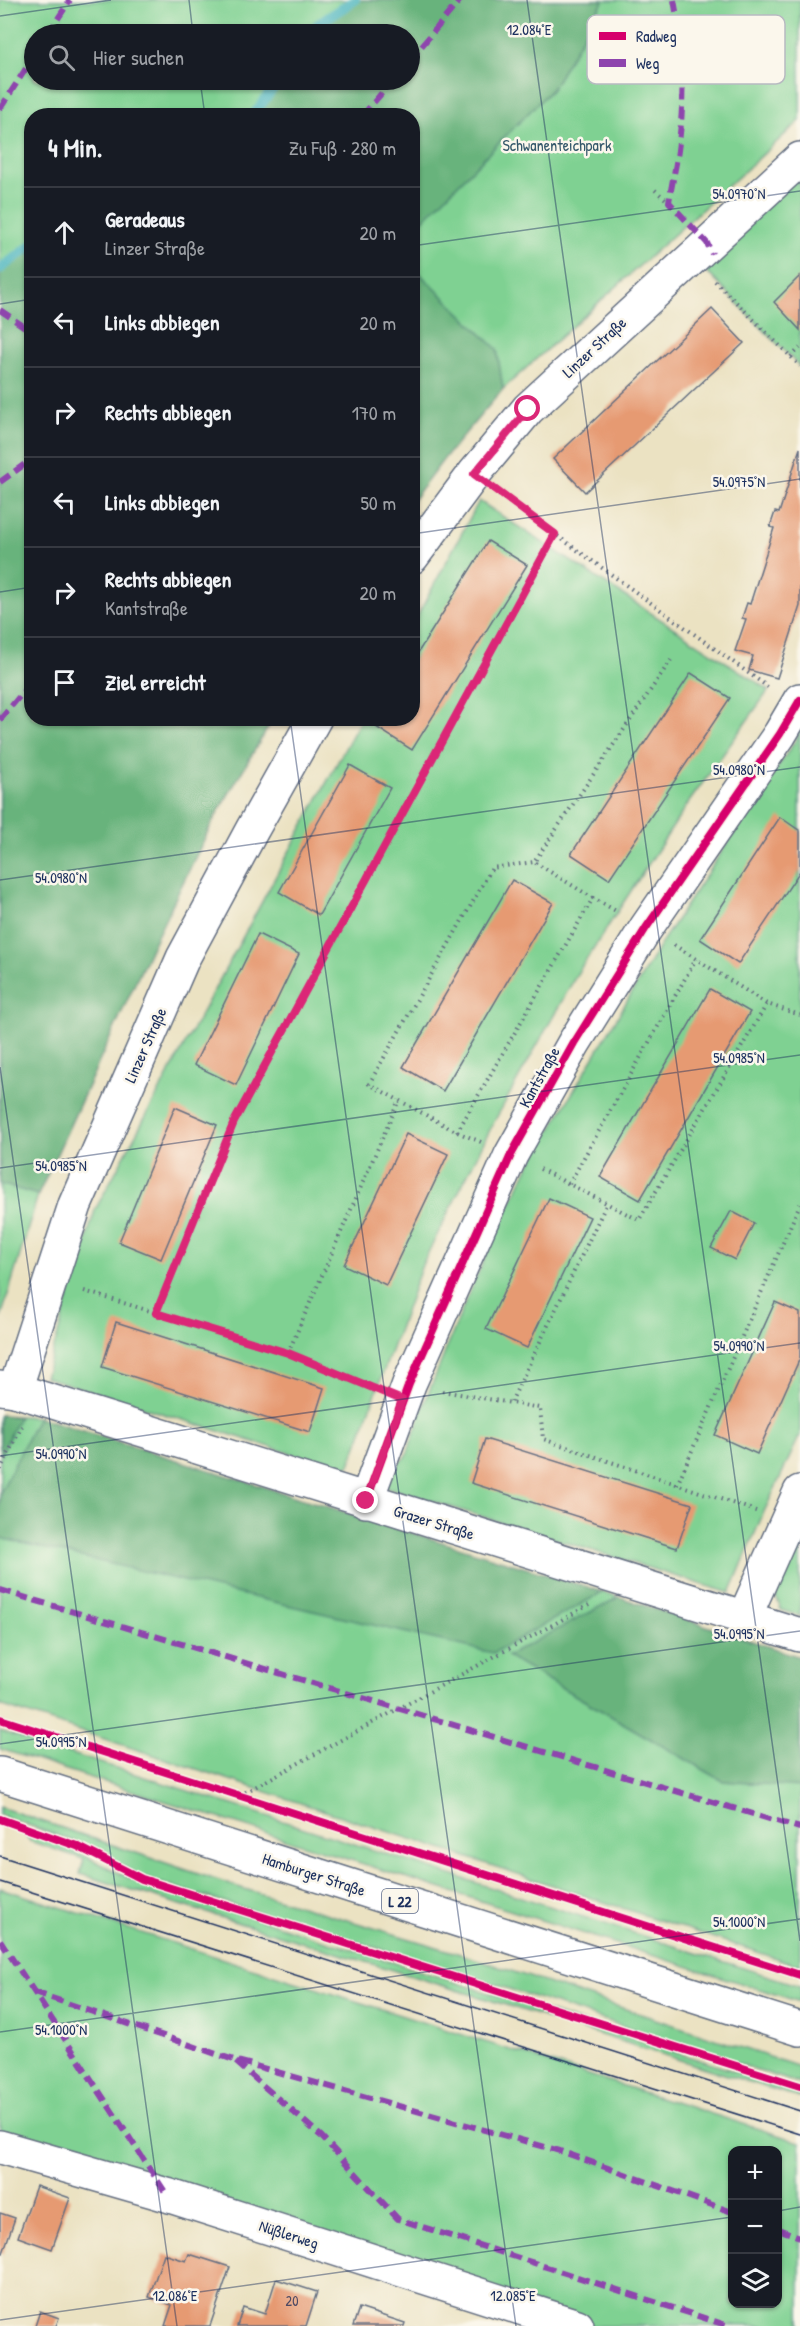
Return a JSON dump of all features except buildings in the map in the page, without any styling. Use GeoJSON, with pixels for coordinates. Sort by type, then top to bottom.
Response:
{"type":"FeatureCollection","features":[{"type":"Feature","properties":{"kind":"street","name":"Linzer Straße"},"geometry":{"type":"LineString","coordinates":[[420,546],[474,474],[528,409],[800,159]]}},
{"type":"Feature","properties":{"kind":"street","name":"Kantstraße"},"geometry":{"type":"LineString","coordinates":[[366,1501],[406,1392],[511,1155],[574,1043],[646,928],[780,734],[797,704]]}},
{"type":"Feature","properties":{"kind":"street","name":"Linzer Straße"},"geometry":{"type":"LineString","coordinates":[[8,1389],[75,1204],[183,958],[310,726]]}},
{"type":"Feature","properties":{"kind":"street","name":"Grazer Straße"},"geometry":{"type":"LineString","coordinates":[[8,1389],[745,1616],[800,1635]]}},
{"type":"Feature","properties":{"kind":"street"},"geometry":{"type":"LineString","coordinates":[[745,1616],[800,1492]]}},
{"type":"Feature","properties":{"kind":"street","name":"Hamburger Straße"},"geometry":{"type":"LineString","coordinates":[[0,1774],[800,2029]]}},
{"type":"Feature","properties":{"kind":"street","name":"Nüßlerweg"},"geometry":{"type":"LineString","coordinates":[[0,2147],[167,2195],[577,2326]]}},
{"type":"Feature","properties":{"kind":"path"},"geometry":{"type":"LineString","coordinates":[[655,190],[669,202]]}},
{"type":"Feature","properties":{"kind":"path"},"geometry":{"type":"LineString","coordinates":[[708,273],[800,366]]}},
{"type":"Feature","properties":{"kind":"path"},"geometry":{"type":"LineString","coordinates":[[791,357],[800,348]]}},
{"type":"Feature","properties":{"kind":"path"},"geometry":{"type":"LineString","coordinates":[[474,474],[766,685],[797,704]]}},
{"type":"Feature","properties":{"kind":"path"},"geometry":{"type":"LineString","coordinates":[[156,1313],[234,1122],[555,534]]}},
{"type":"Feature","properties":{"kind":"path"},"geometry":{"type":"LineString","coordinates":[[534,862],[671,660]]}},
{"type":"Feature","properties":{"kind":"path"},"geometry":{"type":"LineString","coordinates":[[767,1004],[639,1220],[511,1155],[457,1132],[369,1084],[492,868],[534,862],[646,928],[767,1004],[800,1015]]}},
{"type":"Feature","properties":{"kind":"path"},"geometry":{"type":"LineString","coordinates":[[457,1132],[593,898]]}},
{"type":"Feature","properties":{"kind":"path"},"geometry":{"type":"LineString","coordinates":[[569,1184],[696,959]]}},
{"type":"Feature","properties":{"kind":"path"},"geometry":{"type":"LineString","coordinates":[[288,1353],[399,1100]]}},
{"type":"Feature","properties":{"kind":"path"},"geometry":{"type":"LineString","coordinates":[[511,1402],[607,1203]]}},
{"type":"Feature","properties":{"kind":"path"},"geometry":{"type":"LineString","coordinates":[[677,1485],[800,1204]]}},
{"type":"Feature","properties":{"kind":"path"},"geometry":{"type":"LineString","coordinates":[[77,1289],[288,1353],[406,1392],[511,1402],[540,1408],[543,1439],[763,1514]]}},
{"type":"Feature","properties":{"kind":"path"},"geometry":{"type":"LineString","coordinates":[[240,1795],[632,1581]]}},
{"type":"Feature","properties":{"kind":"green space","name":"Schwanenteichpark"},"geometry":{"type":"Polygon","coordinates":[[[0,0],[800,0],[800,121],[503,389],[420,491],[420,108],[24,108],[24,726],[269,726],[215,817],[153,944],[38,1195],[0,1321],[0,0]]]}},
{"type":"Feature","properties":{"kind":"green space"},"geometry":{"type":"Polygon","coordinates":[[[355,0],[604,0],[595,15],[587,15],[587,29],[552,89],[420,223],[420,108],[258,108],[272,90],[420,90],[420,24],[318,24],[355,0]]]}},
{"type":"Feature","properties":{"kind":"green space"},"geometry":{"type":"Polygon","coordinates":[[[800,176],[800,367],[700,265],[800,176]]]}},
{"type":"Feature","properties":{"kind":"green space"},"geometry":{"type":"Polygon","coordinates":[[[24,250],[24,726],[269,726],[215,817],[153,944],[38,1195],[0,1184],[0,269],[24,250]]]}},
{"type":"Feature","properties":{"kind":"green space"},"geometry":{"type":"Polygon","coordinates":[[[420,274],[497,349],[503,389],[420,491],[420,274]]]}},
{"type":"Feature","properties":{"kind":"green space"},"geometry":{"type":"Polygon","coordinates":[[[479,501],[769,690],[689,802],[580,969],[494,1122],[422,1265],[350,1465],[341,1469],[45,1377],[95,1210],[357,726],[420,726],[420,611],[479,501]]]}},
{"type":"Feature","properties":{"kind":"green space"},"geometry":{"type":"Polygon","coordinates":[[[800,700],[800,1435],[763,1514],[730,1593],[373,1483],[406,1457],[424,1404],[471,1288],[526,1171],[665,937],[797,738],[800,700]]]}},
{"type":"Feature","properties":{"kind":"green space"},"geometry":{"type":"Polygon","coordinates":[[[0,1415],[38,1417],[619,1597],[800,1657],[800,1966],[0,1705],[0,1415]]]}},
{"type":"Feature","properties":{"kind":"green space"},"geometry":{"type":"Polygon","coordinates":[[[0,1415],[19,1417],[0,1456],[0,1415]]]}},
{"type":"Feature","properties":{"kind":"green space"},"geometry":{"type":"Polygon","coordinates":[[[38,1417],[603,1592],[493,1653],[0,1538],[0,1493],[38,1417]]]}},
{"type":"Feature","properties":{"kind":"green space"},"geometry":{"type":"Polygon","coordinates":[[[800,1528],[800,1616],[781,1610],[775,1594],[800,1528]]]}},
{"type":"Feature","properties":{"kind":"green space"},"geometry":{"type":"Polygon","coordinates":[[[619,1597],[800,1657],[800,1787],[723,1781],[507,1656],[619,1597]]]}},
{"type":"Feature","properties":{"kind":"green space"},"geometry":{"type":"Polygon","coordinates":[[[0,1731],[800,1986],[800,2002],[0,1749],[0,1731]]]}},
{"type":"Feature","properties":{"kind":"green space"},"geometry":{"type":"Polygon","coordinates":[[[0,1807],[231,1885],[457,1953],[800,2067],[800,2084],[448,1969],[143,1878],[78,1843],[0,1815],[0,1807]]]}},
{"type":"Feature","properties":{"kind":"green space"},"geometry":{"type":"Polygon","coordinates":[[[22,1829],[129,1878],[800,2092],[800,2098],[80,1874],[84,1859],[30,1841],[22,1829]]]}},
{"type":"Feature","properties":{"kind":"green space"},"geometry":{"type":"Polygon","coordinates":[[[0,1888],[800,2142],[800,2326],[577,2326],[0,2147],[0,1888]]]}},
{"type":"Feature","properties":{"kind":"waterway"},"geometry":{"type":"LineString","coordinates":[[318,24],[355,0]]}},
{"type":"Feature","properties":{"kind":"waterway"},"geometry":{"type":"LineString","coordinates":[[259,108],[272,90]]}},
{"type":"Feature","properties":{"kind":"waterway"},"geometry":{"type":"LineString","coordinates":[[0,269],[24,251]]}},
{"type":"Feature","properties":{"kind":"tram line"},"geometry":{"type":"LineString","coordinates":[[0,1856],[800,2111]]}},
{"type":"Feature","properties":{"kind":"tram line"},"geometry":{"type":"LineString","coordinates":[[0,1882],[800,2134]]}},
{"type":"Feature","properties":{"kind":"marked path"},"geometry":{"type":"LineString","coordinates":[[54,24],[70,0]]}},
{"type":"Feature","properties":{"kind":"marked path"},"geometry":{"type":"LineString","coordinates":[[420,48],[460,0]]}},
{"type":"Feature","properties":{"kind":"marked path"},"geometry":{"type":"LineString","coordinates":[[674,0],[677,15]]}},
{"type":"Feature","properties":{"kind":"marked path"},"geometry":{"type":"LineString","coordinates":[[0,109],[24,72]]}},
{"type":"Feature","properties":{"kind":"marked path"},"geometry":{"type":"LineString","coordinates":[[682,84],[681,125],[669,202],[707,243],[712,254]]}},
{"type":"Feature","properties":{"kind":"marked path"},"geometry":{"type":"LineString","coordinates":[[369,108],[384,90]]}},
{"type":"Feature","properties":{"kind":"marked path"},"geometry":{"type":"LineString","coordinates":[[0,310],[24,326]]}},
{"type":"Feature","properties":{"kind":"marked path"},"geometry":{"type":"LineString","coordinates":[[0,482],[24,465]]}},
{"type":"Feature","properties":{"kind":"marked path"},"geometry":{"type":"LineString","coordinates":[[0,720],[24,691]]}},
{"type":"Feature","properties":{"kind":"marked path"},"geometry":{"type":"LineString","coordinates":[[0,1590],[800,1828]]}},
{"type":"Feature","properties":{"kind":"marked path"},"geometry":{"type":"LineString","coordinates":[[0,1940],[167,2195]]}},
{"type":"Feature","properties":{"kind":"marked path"},"geometry":{"type":"LineString","coordinates":[[34,1992],[234,2060],[560,2151],[728,2211]]}},
{"type":"Feature","properties":{"kind":"marked path"},"geometry":{"type":"LineString","coordinates":[[236,2062],[321,2136],[398,2219],[729,2326]]}},
{"type":"Feature","properties":{"kind":"marked path"},"geometry":{"type":"LineString","coordinates":[[782,2230],[800,2237]]}},
{"type":"Feature","properties":{"kind":"cycle path"},"geometry":{"type":"LineString","coordinates":[[366,1501],[409,1384],[511,1155],[574,1043],[646,928],[780,734],[800,700]]}},
{"type":"Feature","properties":{"kind":"cycle path"},"geometry":{"type":"LineString","coordinates":[[0,1719],[800,1975]]}},
{"type":"Feature","properties":{"kind":"cycle path"},"geometry":{"type":"LineString","coordinates":[[0,1819],[77,1846],[142,1879],[800,2086]]}},
{"type":"Feature","properties":{"kind":"route"},"geometry":{"type":"LineString","coordinates":[[366,1501],[402,1400],[288,1353],[156,1313],[234,1122],[555,534],[480,481],[474,474],[528,409]]}}]}
